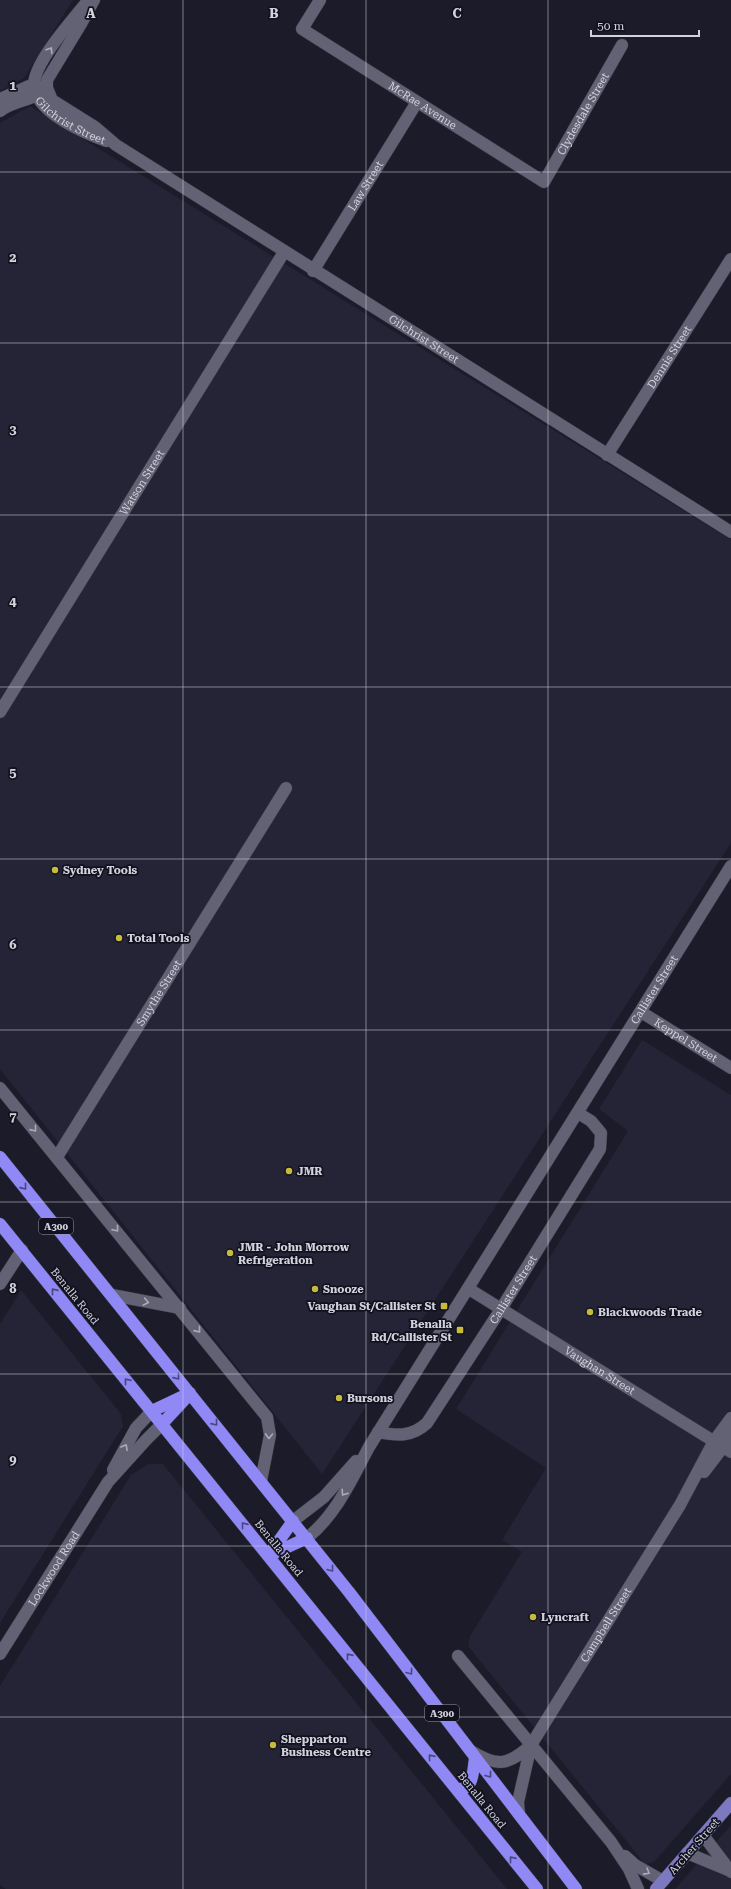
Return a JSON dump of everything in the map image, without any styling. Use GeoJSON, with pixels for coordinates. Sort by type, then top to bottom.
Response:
{"type":"FeatureCollection","features":[{"type":"Feature","properties":{"kind":"highway","name":"Benalla Road"},"geometry":{"type":"LineString","coordinates":[[0,1157],[307,1538],[576,1889]]}},
{"type":"Feature","properties":{"kind":"highway","name":"Benalla Road"},"geometry":{"type":"LineString","coordinates":[[0,1224],[537,1889]]}},
{"type":"Feature","properties":{"kind":"highway"},"geometry":{"type":"LineString","coordinates":[[152,1411],[190,1393]]}},
{"type":"Feature","properties":{"kind":"highway"},"geometry":{"type":"LineString","coordinates":[[162,1424],[190,1393]]}},
{"type":"Feature","properties":{"kind":"highway"},"geometry":{"type":"LineString","coordinates":[[268,1556],[293,1521]]}},
{"type":"Feature","properties":{"kind":"highway"},"geometry":{"type":"LineString","coordinates":[[268,1556],[307,1538]]}},
{"type":"Feature","properties":{"kind":"highway"},"geometry":{"type":"LineString","coordinates":[[456,1789],[461,1790],[470,1784],[472,1778],[472,1754]]}},
{"type":"Feature","properties":{"kind":"main road","name":"Archer Street"},"geometry":{"type":"LineString","coordinates":[[660,1885],[731,1803]]}},
{"type":"Feature","properties":{"kind":"street"},"geometry":{"type":"LineString","coordinates":[[39,90],[36,74],[60,35],[88,0]]}},
{"type":"Feature","properties":{"kind":"street"},"geometry":{"type":"LineString","coordinates":[[0,111],[10,104],[39,90],[47,80],[50,72],[81,24],[94,0]]}},
{"type":"Feature","properties":{"kind":"street","name":"McRae Avenue"},"geometry":{"type":"LineString","coordinates":[[320,0],[302,29],[544,182]]}},
{"type":"Feature","properties":{"kind":"street","name":"Clydesdale Street"},"geometry":{"type":"LineString","coordinates":[[544,182],[622,45]]}},
{"type":"Feature","properties":{"kind":"street"},"geometry":{"type":"LineString","coordinates":[[0,99],[39,90]]}},
{"type":"Feature","properties":{"kind":"street","name":"Gilchrist Street"},"geometry":{"type":"LineString","coordinates":[[39,90],[41,103],[52,113],[86,133],[116,145],[731,532]]}},
{"type":"Feature","properties":{"kind":"street","name":"Law Street"},"geometry":{"type":"LineString","coordinates":[[313,270],[417,102]]}},
{"type":"Feature","properties":{"kind":"street","name":"Watson Street"},"geometry":{"type":"LineString","coordinates":[[0,712],[284,252]]}},
{"type":"Feature","properties":{"kind":"street","name":"Dennis Street"},"geometry":{"type":"LineString","coordinates":[[607,455],[731,259]]}},
{"type":"Feature","properties":{"kind":"street","name":"Smythe Street"},"geometry":{"type":"LineString","coordinates":[[57,1157],[286,788]]}},
{"type":"Feature","properties":{"kind":"street","name":"Callister Street"},"geometry":{"type":"LineString","coordinates":[[307,1538],[316,1531],[337,1504],[369,1446],[469,1289],[731,866]]}},
{"type":"Feature","properties":{"kind":"street","name":"Keppel Street"},"geometry":{"type":"LineString","coordinates":[[641,1012],[731,1068]]}},
{"type":"Feature","properties":{"kind":"street"},"geometry":{"type":"LineString","coordinates":[[0,1088],[267,1417],[270,1435],[261,1481]]}},
{"type":"Feature","properties":{"kind":"street","name":"Callister Street"},"geometry":{"type":"LineString","coordinates":[[378,1432],[394,1436],[413,1433],[427,1423],[501,1309],[600,1149],[601,1133],[591,1122],[578,1114]]}},
{"type":"Feature","properties":{"kind":"street"},"geometry":{"type":"LineString","coordinates":[[0,1284],[22,1250]]}},
{"type":"Feature","properties":{"kind":"street","name":"Vaughan Street"},"geometry":{"type":"LineString","coordinates":[[469,1289],[722,1447]]}},
{"type":"Feature","properties":{"kind":"street"},"geometry":{"type":"LineString","coordinates":[[112,1295],[180,1308]]}},
{"type":"Feature","properties":{"kind":"street","name":"Lockwood Road"},"geometry":{"type":"LineString","coordinates":[[0,1654],[108,1482],[123,1449],[136,1428],[152,1411]]}},
{"type":"Feature","properties":{"kind":"street","name":"Campbell Street"},"geometry":{"type":"LineString","coordinates":[[722,1447],[731,1418]]}},
{"type":"Feature","properties":{"kind":"street","name":"Lockwood Road"},"geometry":{"type":"LineString","coordinates":[[108,1482],[162,1424]]}},
{"type":"Feature","properties":{"kind":"street","name":"Campbell Street"},"geometry":{"type":"LineString","coordinates":[[531,1745],[680,1504],[722,1447],[731,1431]]}},
{"type":"Feature","properties":{"kind":"street","name":"Callister Street"},"geometry":{"type":"LineString","coordinates":[[293,1521],[324,1497],[369,1446]]}},
{"type":"Feature","properties":{"kind":"street"},"geometry":{"type":"LineString","coordinates":[[458,1656],[611,1842],[629,1869],[638,1889]]}},
{"type":"Feature","properties":{"kind":"street"},"geometry":{"type":"LineString","coordinates":[[472,1754],[494,1763],[507,1761],[517,1757],[531,1745]]}},
{"type":"Feature","properties":{"kind":"street"},"geometry":{"type":"LineString","coordinates":[[518,1814],[518,1802],[531,1745]]}},
{"type":"Feature","properties":{"kind":"street"},"geometry":{"type":"LineString","coordinates":[[703,1835],[730,1871]]}},
{"type":"Feature","properties":{"kind":"street"},"geometry":{"type":"LineString","coordinates":[[611,1842],[635,1865],[660,1885]]}},
{"type":"Feature","properties":{"kind":"street"},"geometry":{"type":"LineString","coordinates":[[687,1853],[730,1871]]}},
{"type":"Feature","properties":{"kind":"shaded area"},"geometry":{"type":"Polygon","coordinates":[[[0,0],[73,0],[24,78],[0,91],[0,0]]]}},
{"type":"Feature","properties":{"kind":"shaded area"},"geometry":{"type":"Polygon","coordinates":[[[30,106],[731,540],[731,843],[322,1474],[0,1069],[0,123],[30,106]]]}},
{"type":"Feature","properties":{"kind":"shaded area"},"geometry":{"type":"Polygon","coordinates":[[[642,1040],[731,1095],[731,1774],[654,1862],[645,1864],[468,1646],[470,1636],[522,1552],[502,1540],[546,1468],[456,1409],[628,1131],[599,1109],[642,1040]]]}},
{"type":"Feature","properties":{"kind":"shaded area"},"geometry":{"type":"Polygon","coordinates":[[[21,1290],[121,1414],[123,1426],[0,1623],[0,1324],[21,1290]]]}},
{"type":"Feature","properties":{"kind":"shaded area"},"geometry":{"type":"Polygon","coordinates":[[[148,1464],[163,1464],[507,1889],[6,1889],[0,1885],[0,1686],[131,1475],[148,1464]]]}},
{"type":"Feature","properties":{"kind":"shaded area"},"geometry":{"type":"Polygon","coordinates":[[[731,1825],[731,1889],[675,1889],[731,1825]]]}},
{"type":"Feature","properties":{"kind":"place","name":"Sydney Tools"},"geometry":{"type":"Point","coordinates":[55,870]}},
{"type":"Feature","properties":{"kind":"place","name":"Total Tools"},"geometry":{"type":"Point","coordinates":[119,938]}},
{"type":"Feature","properties":{"kind":"place","name":"JMR"},"geometry":{"type":"Point","coordinates":[289,1171]}},
{"type":"Feature","properties":{"kind":"place","name":"JMR - John Morrow Refrigeration"},"geometry":{"type":"Point","coordinates":[230,1253]}},
{"type":"Feature","properties":{"kind":"place","name":"Snooze"},"geometry":{"type":"Point","coordinates":[315,1289]}},
{"type":"Feature","properties":{"kind":"place","name":"Vaughan St/Callister St"},"geometry":{"type":"Point","coordinates":[444,1306]}},
{"type":"Feature","properties":{"kind":"place","name":"Blackwoods Trade"},"geometry":{"type":"Point","coordinates":[590,1312]}},
{"type":"Feature","properties":{"kind":"place","name":"Benalla Rd/Callister St"},"geometry":{"type":"Point","coordinates":[460,1330]}},
{"type":"Feature","properties":{"kind":"place","name":"Bursons"},"geometry":{"type":"Point","coordinates":[339,1398]}},
{"type":"Feature","properties":{"kind":"place","name":"Lyncraft"},"geometry":{"type":"Point","coordinates":[533,1617]}},
{"type":"Feature","properties":{"kind":"place","name":"Shepparton Business Centre"},"geometry":{"type":"Point","coordinates":[273,1745]}}]}
